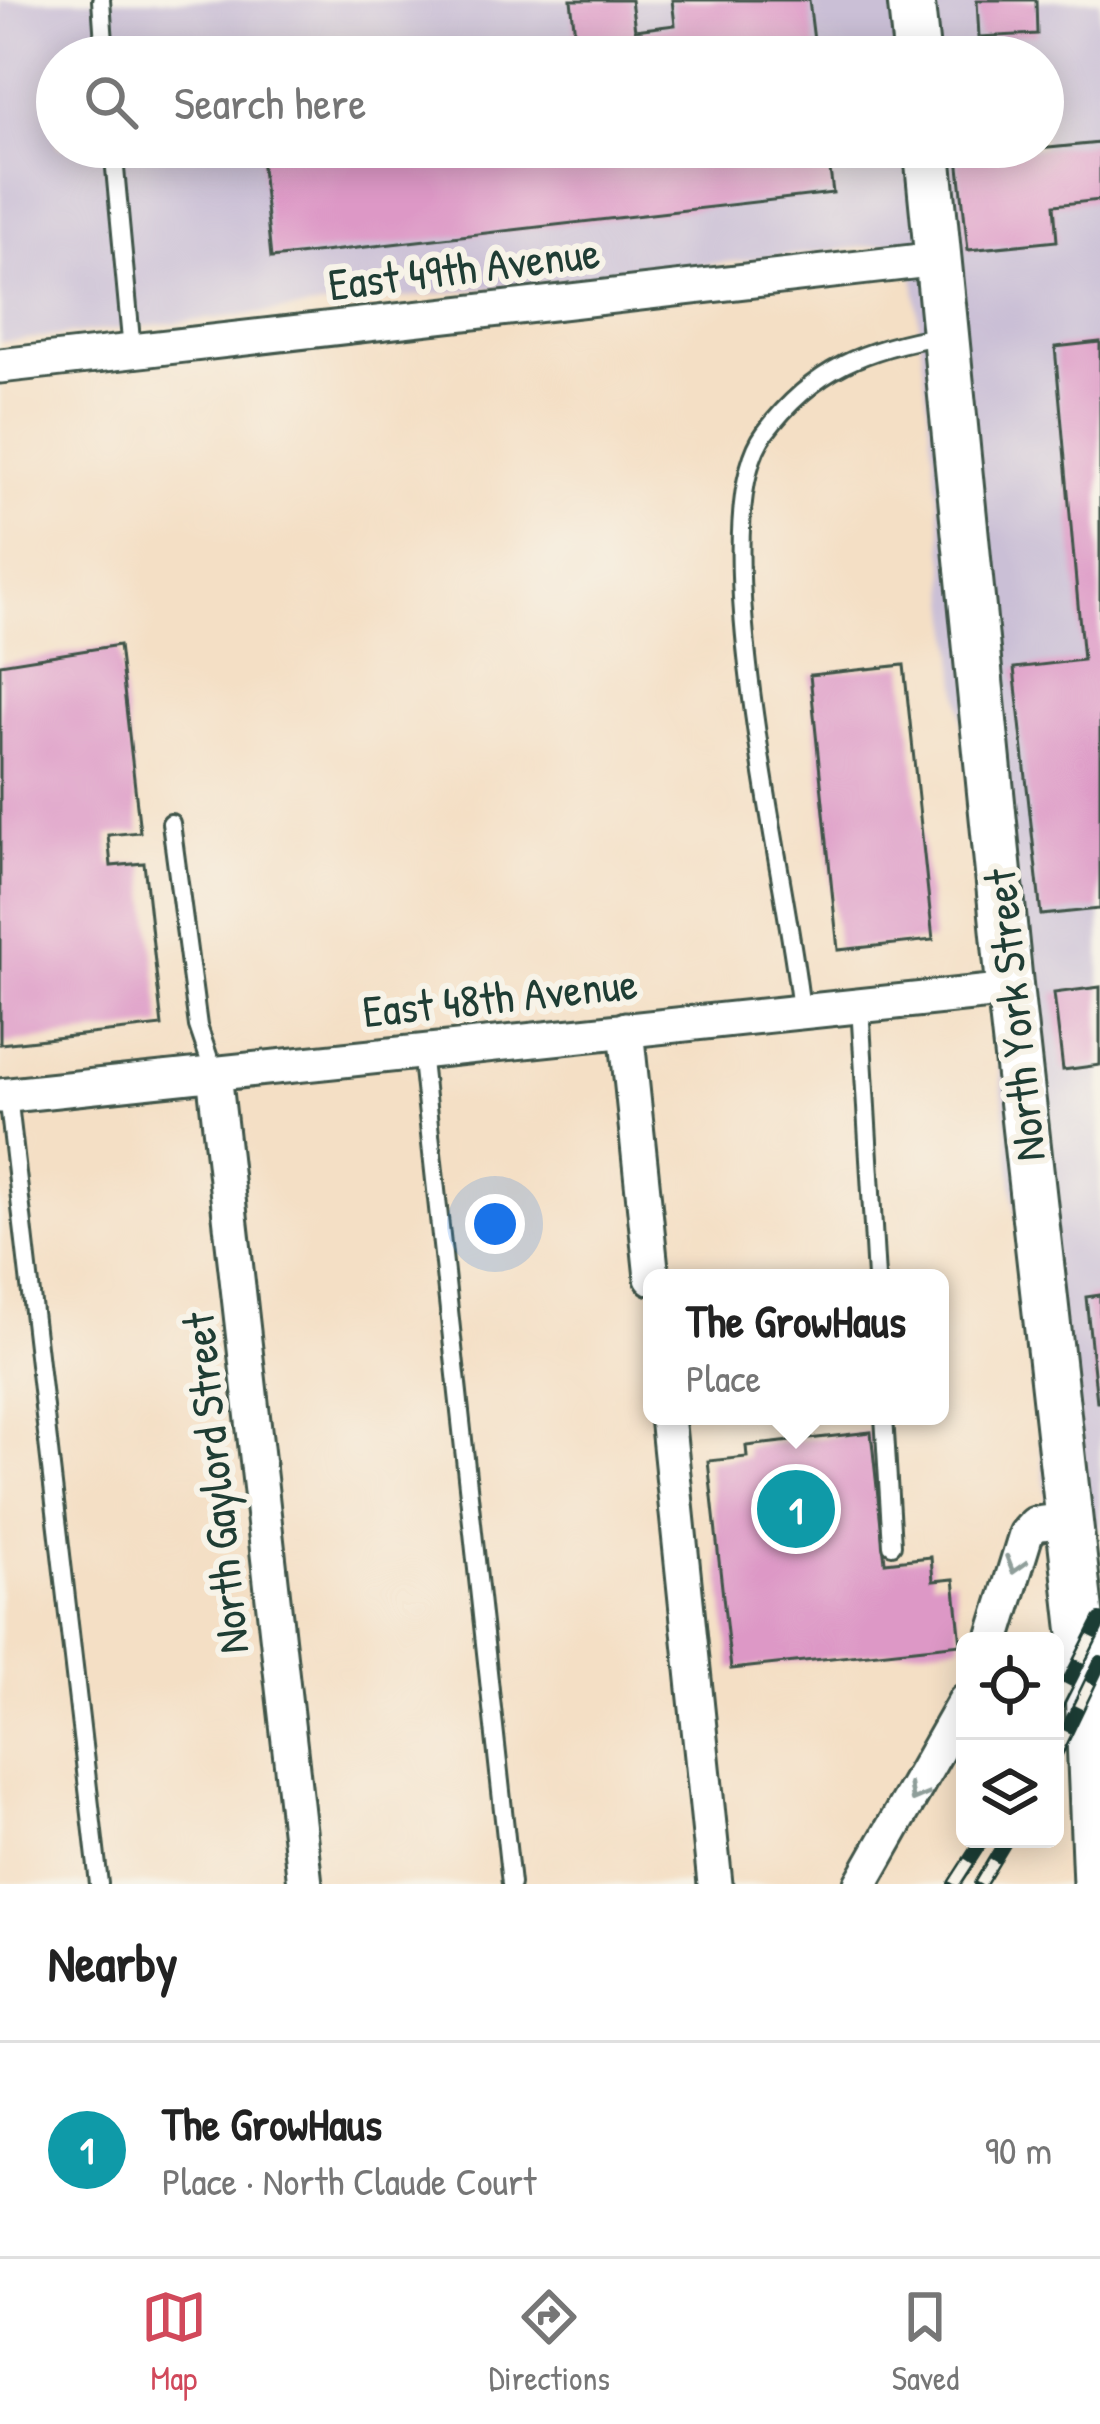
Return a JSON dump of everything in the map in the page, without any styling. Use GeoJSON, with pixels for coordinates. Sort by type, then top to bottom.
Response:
{"type":"FeatureCollection","features":[{"type":"Feature","properties":{"kind":"street"},"geometry":{"type":"LineString","coordinates":[[911,0],[915,36]]}},
{"type":"Feature","properties":{"kind":"street","name":"North York Street"},"geometry":{"type":"LineString","coordinates":[[929,168],[1010,990],[1088,1688],[1098,1878]]}},
{"type":"Feature","properties":{"kind":"street","name":"East 49th Avenue"},"geometry":{"type":"LineString","coordinates":[[0,366],[938,259]]}},
{"type":"Feature","properties":{"kind":"street","name":"East 48th Avenue"},"geometry":{"type":"LineString","coordinates":[[4,1095],[1010,990]]}},
{"type":"Feature","properties":{"kind":"street"},"geometry":{"type":"LineString","coordinates":[[626,1029],[651,1269]]}},
{"type":"Feature","properties":{"kind":"street","name":"North Gaylord Street"},"geometry":{"type":"LineString","coordinates":[[214,1073],[305,1884]]}},
{"type":"Feature","properties":{"kind":"street"},"geometry":{"type":"LineString","coordinates":[[668,1425],[715,1884]]}},
{"type":"Feature","properties":{"kind":"street"},"geometry":{"type":"LineString","coordinates":[[996,1632],[1026,1534],[1034,1524],[1067,1520]]}},
{"type":"Feature","properties":{"kind":"street"},"geometry":{"type":"LineString","coordinates":[[861,1884],[956,1717]]}},
{"type":"Feature","properties":{"kind":"lane"},"geometry":{"type":"LineString","coordinates":[[101,0],[104,36]]}},
{"type":"Feature","properties":{"kind":"lane"},"geometry":{"type":"LineString","coordinates":[[115,168],[132,351]]}},
{"type":"Feature","properties":{"kind":"lane"},"geometry":{"type":"LineString","coordinates":[[801,1012],[748,658],[741,544],[745,483],[763,434],[826,374],[878,346],[946,335]]}},
{"type":"Feature","properties":{"kind":"lane"},"geometry":{"type":"LineString","coordinates":[[171,823],[198,1026],[214,1073]]}},
{"type":"Feature","properties":{"kind":"lane"},"geometry":{"type":"LineString","coordinates":[[860,1005],[875,1269]]}},
{"type":"Feature","properties":{"kind":"lane"},"geometry":{"type":"LineString","coordinates":[[421,1051],[511,1884]]}},
{"type":"Feature","properties":{"kind":"lane"},"geometry":{"type":"LineString","coordinates":[[4,1095],[99,1884]]}},
{"type":"Feature","properties":{"kind":"lane"},"geometry":{"type":"LineString","coordinates":[[885,1425],[892,1545]]}},
{"type":"Feature","properties":{"kind":"shaded area"},"geometry":{"type":"Polygon","coordinates":[[[0,0],[1100,0],[1100,1524],[1058,1604],[910,242],[0,342],[0,0]]]}},
{"type":"Feature","properties":{"kind":"building"},"geometry":{"type":"Polygon","coordinates":[[[571,0],[631,0],[635,30],[675,25],[672,0],[809,0],[813,36],[568,36],[575,35],[571,0]]]}},
{"type":"Feature","properties":{"kind":"building"},"geometry":{"type":"Polygon","coordinates":[[[977,0],[1036,0],[1037,34],[979,36],[977,0]]]}},
{"type":"Feature","properties":{"kind":"building"},"geometry":{"type":"Polygon","coordinates":[[[1100,143],[1100,200],[1054,205],[1057,241],[968,250],[959,168],[1064,168],[1064,147],[1100,143]]]}},
{"type":"Feature","properties":{"kind":"building"},"geometry":{"type":"Polygon","coordinates":[[[262,168],[830,168],[833,193],[271,258],[262,168]]]}},
{"type":"Feature","properties":{"kind":"building"},"geometry":{"type":"Polygon","coordinates":[[[1100,342],[1100,909],[1041,915],[1014,668],[1083,660],[1055,347],[1100,342]]]}},
{"type":"Feature","properties":{"kind":"building"},"geometry":{"type":"Polygon","coordinates":[[[119,645],[140,832],[108,835],[111,866],[144,863],[162,1026],[0,1044],[0,664],[119,645]]]}},
{"type":"Feature","properties":{"kind":"building"},"geometry":{"type":"Polygon","coordinates":[[[904,665],[933,940],[838,950],[810,675],[904,665]]]}},
{"type":"Feature","properties":{"kind":"building"},"geometry":{"type":"Polygon","coordinates":[[[1100,987],[1100,1065],[1063,1070],[1054,993],[1100,987]]]}},
{"type":"Feature","properties":{"kind":"building"},"geometry":{"type":"Polygon","coordinates":[[[1100,1295],[1100,1402],[1097,1402],[1086,1297],[1100,1295]]]}},
{"type":"Feature","properties":{"kind":"building"},"geometry":{"type":"Polygon","coordinates":[[[871,1432],[885,1562],[931,1557],[933,1581],[954,1579],[960,1632],[956,1645],[731,1669],[708,1461],[747,1457],[746,1446],[871,1432]]]}},
{"type":"Feature","properties":{"kind":"railway"},"geometry":{"type":"LineString","coordinates":[[1064,1691],[1100,1620]]}},
{"type":"Feature","properties":{"kind":"railway"},"geometry":{"type":"LineString","coordinates":[[1063,1740],[1100,1662]]}},
{"type":"Feature","properties":{"kind":"railway"},"geometry":{"type":"LineString","coordinates":[[954,1884],[977,1848]]}},
{"type":"Feature","properties":{"kind":"railway"},"geometry":{"type":"LineString","coordinates":[[980,1884],[1002,1848]]}},
{"type":"Feature","properties":{"kind":"place","name":"The GrowHaus"},"geometry":{"type":"Point","coordinates":[796,1509]}}]}
